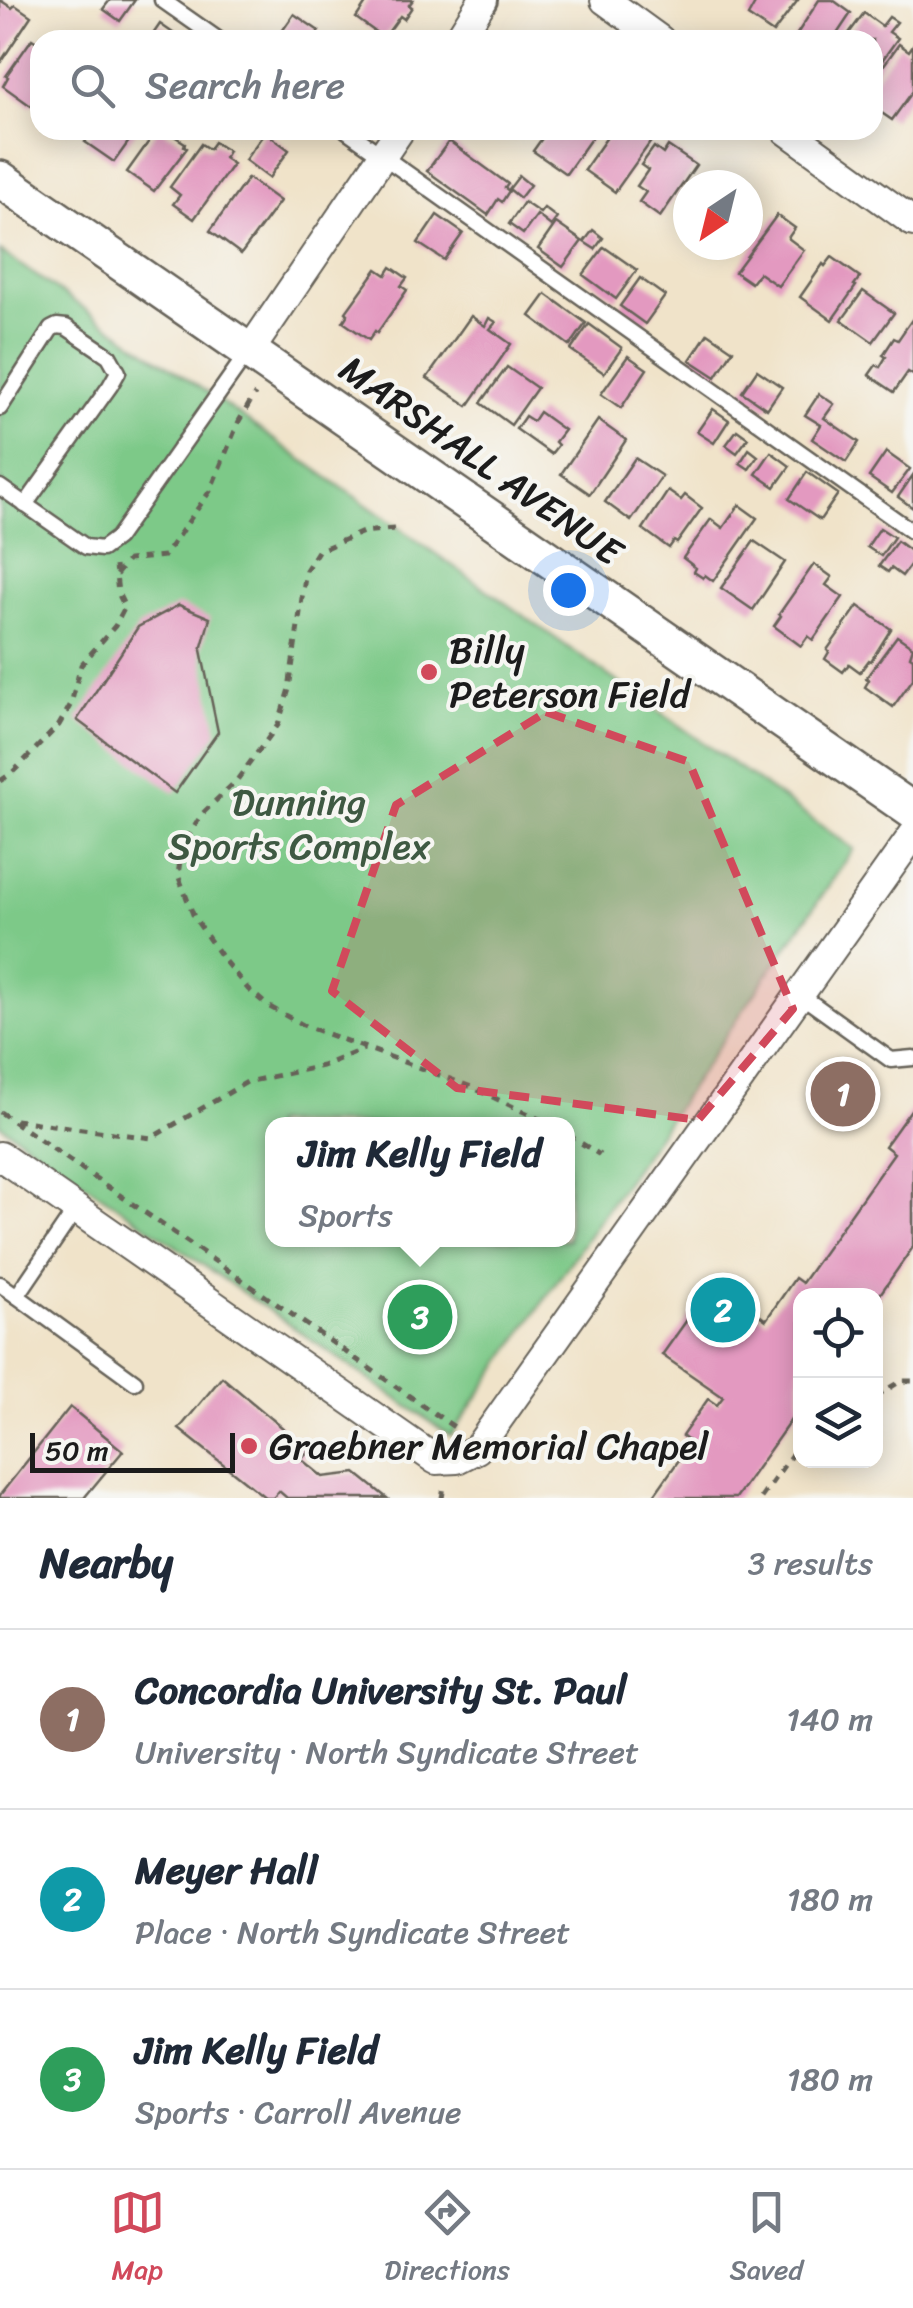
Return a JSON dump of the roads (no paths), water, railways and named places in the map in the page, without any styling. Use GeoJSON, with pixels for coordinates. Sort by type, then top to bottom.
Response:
{"type":"FeatureCollection","features":[{"type":"Feature","properties":{"kind":"street"},"geometry":{"type":"LineString","coordinates":[[464,30],[483,0]]}},
{"type":"Feature","properties":{"kind":"street"},"geometry":{"type":"LineString","coordinates":[[605,0],[646,30]]}},
{"type":"Feature","properties":{"kind":"street"},"geometry":{"type":"LineString","coordinates":[[249,352],[393,140]]}},
{"type":"Feature","properties":{"kind":"street"},"geometry":{"type":"LineString","coordinates":[[800,140],[913,222]]}},
{"type":"Feature","properties":{"kind":"street","name":"MARSHALL AVENUE"},"geometry":{"type":"LineString","coordinates":[[0,179],[913,811]]}},
{"type":"Feature","properties":{"kind":"street"},"geometry":{"type":"LineString","coordinates":[[0,1156],[436,1460],[456,1447],[477,1449],[913,835]]}},
{"type":"Feature","properties":{"kind":"lane"},"geometry":{"type":"LineString","coordinates":[[162,0],[204,30]]}},
{"type":"Feature","properties":{"kind":"lane"},"geometry":{"type":"LineString","coordinates":[[360,140],[913,532]]}},
{"type":"Feature","properties":{"kind":"lane"},"geometry":{"type":"LineString","coordinates":[[0,408],[51,329],[57,326],[66,327],[110,356],[118,372],[25,505]]}},
{"type":"Feature","properties":{"kind":"lane"},"geometry":{"type":"LineString","coordinates":[[0,488],[86,547],[102,549],[117,538],[249,352]]}},
{"type":"Feature","properties":{"kind":"lane"},"geometry":{"type":"LineString","coordinates":[[799,994],[891,1060],[913,1058]]}},
{"type":"Feature","properties":{"kind":"lane"},"geometry":{"type":"LineString","coordinates":[[17,1296],[76,1209]]}},
{"type":"Feature","properties":{"kind":"lane"},"geometry":{"type":"LineString","coordinates":[[0,1284],[135,1382]]}},
{"type":"Feature","properties":{"kind":"place","name":"Billy Peterson Field"},"geometry":{"type":"Point","coordinates":[429,672]}},
{"type":"Feature","properties":{"kind":"place","name":"Concordia University St. Paul"},"geometry":{"type":"Point","coordinates":[843,1094]}},
{"type":"Feature","properties":{"kind":"place","name":"Meyer Hall"},"geometry":{"type":"Point","coordinates":[723,1310]}},
{"type":"Feature","properties":{"kind":"place","name":"Jim Kelly Field"},"geometry":{"type":"Point","coordinates":[420,1317]}},
{"type":"Feature","properties":{"kind":"place","name":"Graebner Memorial Chapel"},"geometry":{"type":"Point","coordinates":[249,1446]}},
{"type":"Feature","properties":{"kind":"park label","name":"Dunning Sports Complex"},"geometry":{"type":"Point","coordinates":[299,824]}}]}
